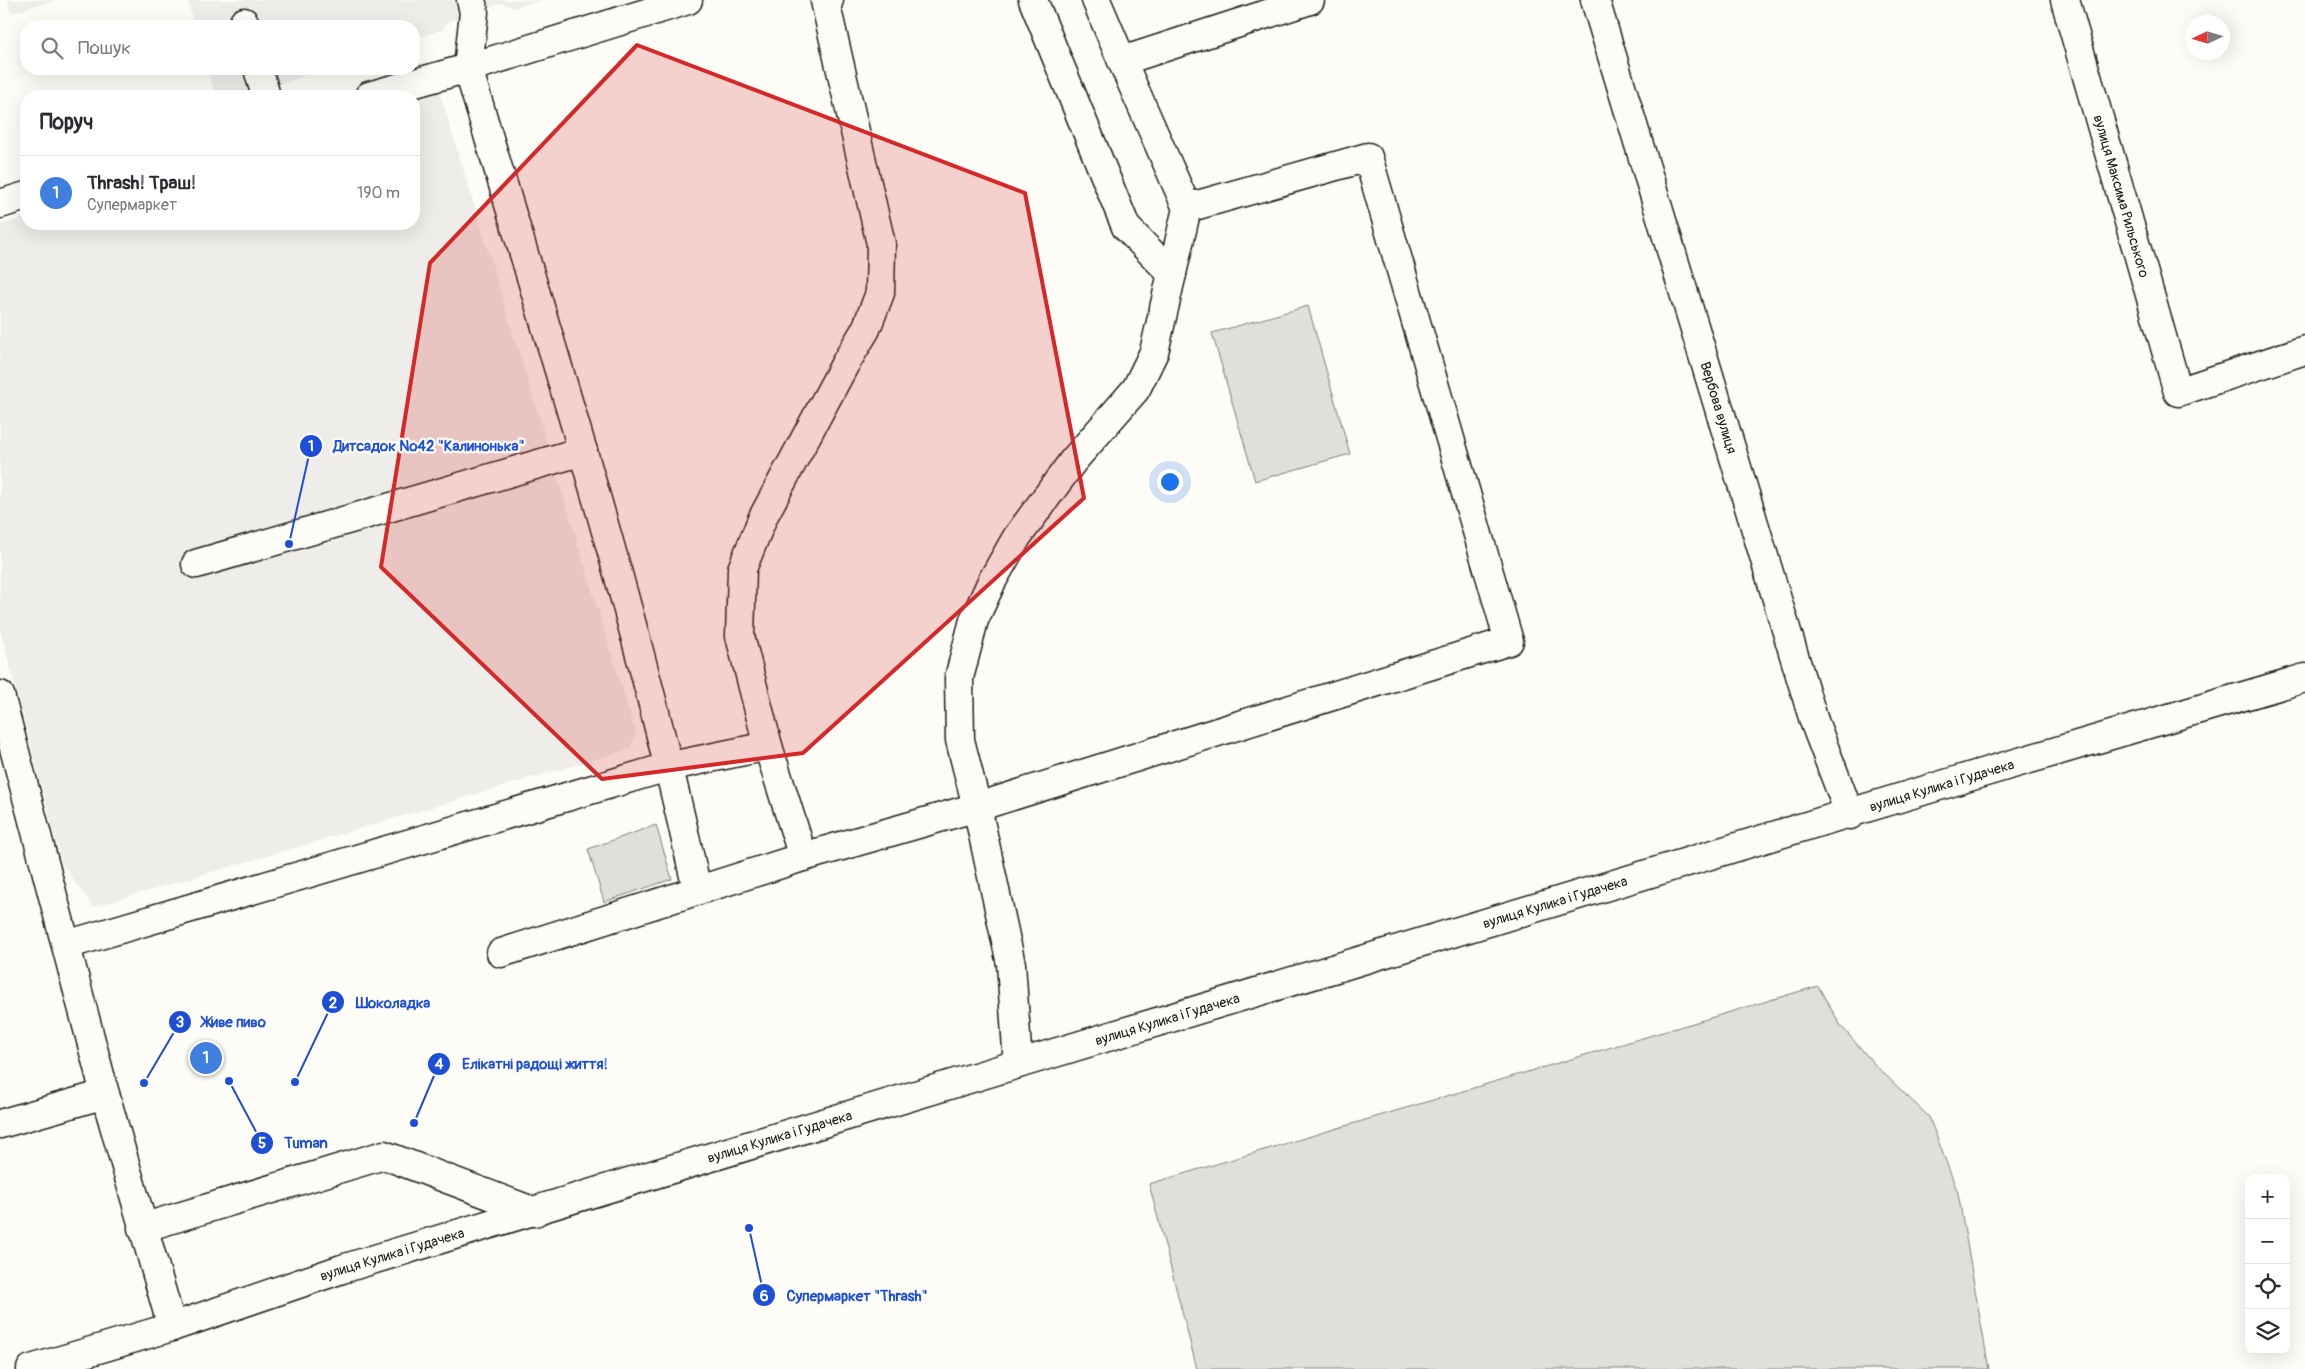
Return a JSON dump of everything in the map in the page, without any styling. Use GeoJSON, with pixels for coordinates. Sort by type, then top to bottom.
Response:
{"type":"FeatureCollection","features":[{"type":"Feature","properties":{"kind":"main road"},"geometry":{"type":"LineString","coordinates":[[471,0],[474,12],[468,68],[583,451],[671,766],[698,890]]}},
{"type":"Feature","properties":{"kind":"main road"},"geometry":{"type":"LineString","coordinates":[[390,90],[688,0]]}},
{"type":"Feature","properties":{"kind":"main road"},"geometry":{"type":"LineString","coordinates":[[804,857],[768,746],[740,636],[742,569],[763,517],[845,364],[866,329],[880,293],[881,244],[825,1],[829,0]]}},
{"type":"Feature","properties":{"kind":"main road"},"geometry":{"type":"LineString","coordinates":[[1033,0],[1126,227],[1172,274]]}},
{"type":"Feature","properties":{"kind":"main road"},"geometry":{"type":"LineString","coordinates":[[1018,1064],[1011,964],[977,807],[960,740],[959,678],[974,620],[992,581],[1017,537],[1073,461],[1136,389],[1154,352],[1187,208],[1096,0]]}},
{"type":"Feature","properties":{"kind":"main road"},"geometry":{"type":"LineString","coordinates":[[1122,61],[1310,0]]}},
{"type":"Feature","properties":{"kind":"main road","name":"Вербова вулиця"},"geometry":{"type":"LineString","coordinates":[[1595,0],[1814,721],[1850,814]]}},
{"type":"Feature","properties":{"kind":"main road","name":"вулиця Максима Рильського"},"geometry":{"type":"LineString","coordinates":[[2065,0],[2178,392],[2305,350]]}},
{"type":"Feature","properties":{"kind":"main road"},"geometry":{"type":"LineString","coordinates":[[260,75],[264,90]]}},
{"type":"Feature","properties":{"kind":"main road"},"geometry":{"type":"LineString","coordinates":[[501,953],[561,936],[804,857],[977,807],[1509,641],[1368,156],[1187,208]]}},
{"type":"Feature","properties":{"kind":"main road"},"geometry":{"type":"LineString","coordinates":[[0,204],[20,198]]}},
{"type":"Feature","properties":{"kind":"main road"},"geometry":{"type":"LineString","coordinates":[[196,564],[583,451]]}},
{"type":"Feature","properties":{"kind":"main road","name":"вулиця Кулика і Гудачека"},"geometry":{"type":"LineString","coordinates":[[31,1369],[172,1327],[342,1269],[1982,773],[2305,678]]}},
{"type":"Feature","properties":{"kind":"main road"},"geometry":{"type":"LineString","coordinates":[[0,696],[105,1094],[172,1327]]}},
{"type":"Feature","properties":{"kind":"main road"},"geometry":{"type":"LineString","coordinates":[[66,945],[671,766],[768,746]]}},
{"type":"Feature","properties":{"kind":"main road"},"geometry":{"type":"LineString","coordinates":[[0,1124],[105,1094]]}},
{"type":"Feature","properties":{"kind":"main road"},"geometry":{"type":"LineString","coordinates":[[142,1228],[384,1155],[535,1212]]}},
{"type":"Feature","properties":{"kind":"highlighted area"},"geometry":{"type":"Polygon","coordinates":[[[637,45],[1025,193],[1084,498],[803,753],[602,779],[381,567],[430,263],[637,45]]]}},
{"type":"Feature","properties":{"kind":"shaded area"},"geometry":{"type":"Polygon","coordinates":[[[7,0],[56,0],[11,13],[7,0]]]}},
{"type":"Feature","properties":{"kind":"shaded area"},"geometry":{"type":"Polygon","coordinates":[[[187,0],[542,0],[514,8],[502,3],[445,23],[444,29],[420,37],[420,20],[193,20],[187,0]]]}},
{"type":"Feature","properties":{"kind":"shaded area"},"geometry":{"type":"Polygon","coordinates":[[[209,75],[307,75],[268,90],[214,90],[209,75]]]}},
{"type":"Feature","properties":{"kind":"shaded area"},"geometry":{"type":"Polygon","coordinates":[[[438,87],[636,733],[630,749],[93,907],[62,864],[0,629],[0,225],[20,219],[20,230],[420,230],[420,94],[438,87]]]}},
{"type":"Feature","properties":{"kind":"shaded area"},"geometry":{"type":"Polygon","coordinates":[[[1308,306],[1350,454],[1255,481],[1212,333],[1308,306]]]}},
{"type":"Feature","properties":{"kind":"shaded area"},"geometry":{"type":"Polygon","coordinates":[[[656,825],[672,879],[604,902],[588,849],[656,825]]]}},
{"type":"Feature","properties":{"kind":"shaded area"},"geometry":{"type":"Polygon","coordinates":[[[1818,986],[1841,1026],[1876,1066],[1929,1117],[1958,1193],[1989,1369],[1197,1369],[1149,1184],[1818,986]]]}},
{"type":"Feature","properties":{"kind":"place","name":"Дитсадок №42 \"Калинонька\""},"geometry":{"type":"Point","coordinates":[289,544]}},
{"type":"Feature","properties":{"kind":"place","name":"Thrash! Траш!"},"geometry":{"type":"Point","coordinates":[206,1058]}},
{"type":"Feature","properties":{"kind":"place","name":"Tuman"},"geometry":{"type":"Point","coordinates":[229,1081]}},
{"type":"Feature","properties":{"kind":"place","name":"Шоколадка"},"geometry":{"type":"Point","coordinates":[295,1082]}},
{"type":"Feature","properties":{"kind":"place","name":"Живе пиво"},"geometry":{"type":"Point","coordinates":[144,1083]}},
{"type":"Feature","properties":{"kind":"place","name":"Елікатні радощі життя!"},"geometry":{"type":"Point","coordinates":[414,1123]}},
{"type":"Feature","properties":{"kind":"place","name":"Супермаркет \"Thrash\""},"geometry":{"type":"Point","coordinates":[749,1228]}}]}
